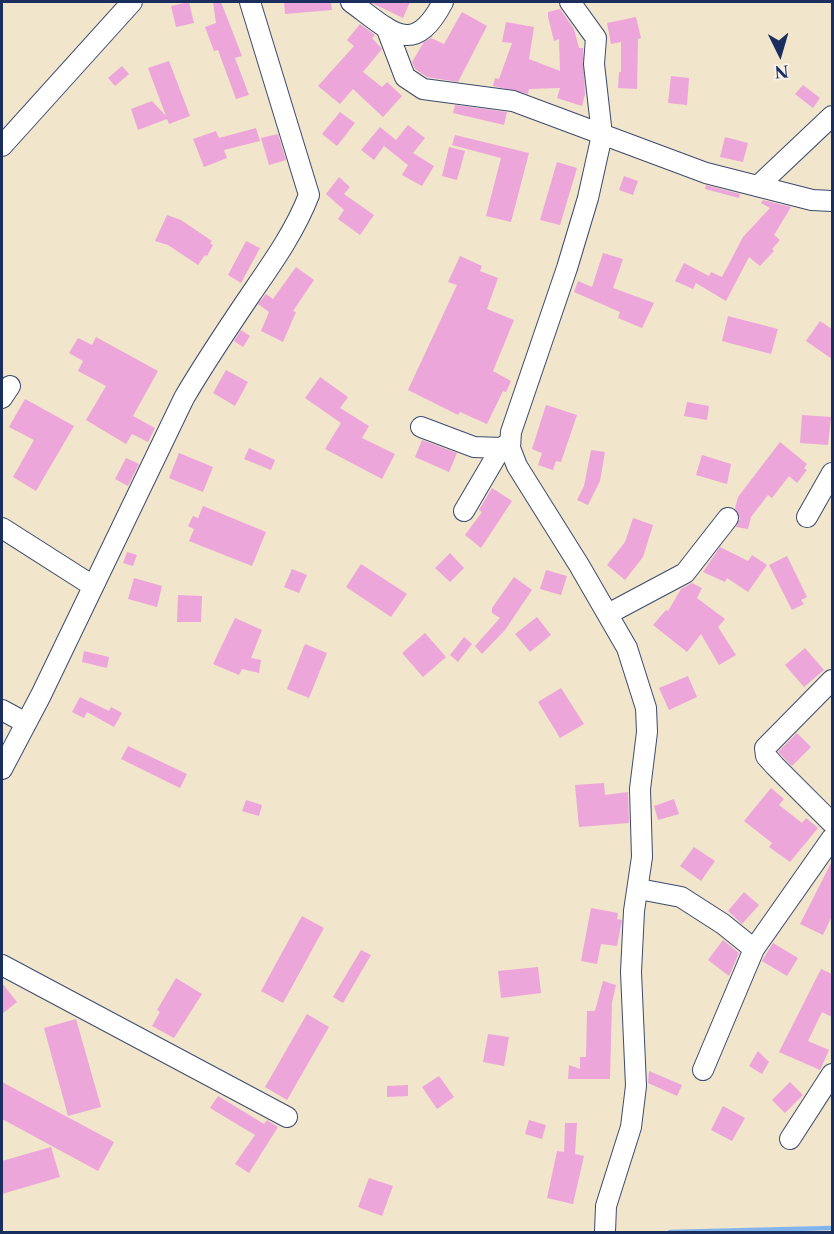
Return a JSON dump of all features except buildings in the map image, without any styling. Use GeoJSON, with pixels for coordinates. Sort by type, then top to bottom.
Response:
{"type":"FeatureCollection","features":[{"type":"Feature","properties":{"kind":"street"},"geometry":{"type":"LineString","coordinates":[[2,146],[132,2]]}},
{"type":"Feature","properties":{"kind":"street"},"geometry":{"type":"LineString","coordinates":[[2,769],[184,398],[208,357],[283,247],[300,218],[309,195],[250,2]]}},
{"type":"Feature","properties":{"kind":"street"},"geometry":{"type":"LineString","coordinates":[[351,2],[400,34],[421,33],[433,20],[443,2]]}},
{"type":"Feature","properties":{"kind":"street"},"geometry":{"type":"LineString","coordinates":[[464,510],[505,445],[576,238],[602,135],[594,64],[596,38],[589,24],[570,2]]}},
{"type":"Feature","properties":{"kind":"street"},"geometry":{"type":"LineString","coordinates":[[386,27],[405,76],[423,89],[513,101],[706,173],[812,200],[832,201]]}},
{"type":"Feature","properties":{"kind":"street"},"geometry":{"type":"LineString","coordinates":[[758,186],[832,116]]}},
{"type":"Feature","properties":{"kind":"street"},"geometry":{"type":"LineString","coordinates":[[812,200],[832,213]]}},
{"type":"Feature","properties":{"kind":"street"},"geometry":{"type":"LineString","coordinates":[[421,427],[474,447],[505,445]]}},
{"type":"Feature","properties":{"kind":"street"},"geometry":{"type":"LineString","coordinates":[[505,445],[536,500],[608,614],[634,664],[646,708],[640,789],[642,857],[634,911],[631,972],[636,1086],[631,1127],[606,1206],[605,1233]]}},
{"type":"Feature","properties":{"kind":"street"},"geometry":{"type":"LineString","coordinates":[[807,517],[832,473]]}},
{"type":"Feature","properties":{"kind":"street"},"geometry":{"type":"LineString","coordinates":[[608,614],[685,573],[728,518]]}},
{"type":"Feature","properties":{"kind":"street"},"geometry":{"type":"LineString","coordinates":[[2,528],[93,586]]}},
{"type":"Feature","properties":{"kind":"street"},"geometry":{"type":"LineString","coordinates":[[832,680],[765,748],[771,761],[832,823]]}},
{"type":"Feature","properties":{"kind":"street"},"geometry":{"type":"LineString","coordinates":[[2,711],[26,723]]}},
{"type":"Feature","properties":{"kind":"street"},"geometry":{"type":"LineString","coordinates":[[703,1070],[754,949],[832,838]]}},
{"type":"Feature","properties":{"kind":"street"},"geometry":{"type":"LineString","coordinates":[[639,889],[681,897],[723,924],[754,949]]}},
{"type":"Feature","properties":{"kind":"street"},"geometry":{"type":"LineString","coordinates":[[2,965],[287,1117]]}},
{"type":"Feature","properties":{"kind":"street"},"geometry":{"type":"LineString","coordinates":[[790,1139],[832,1074]]}},
{"type":"Feature","properties":{"kind":"waterway"},"geometry":{"type":"LineString","coordinates":[[670,1232],[832,1228]]}}]}
